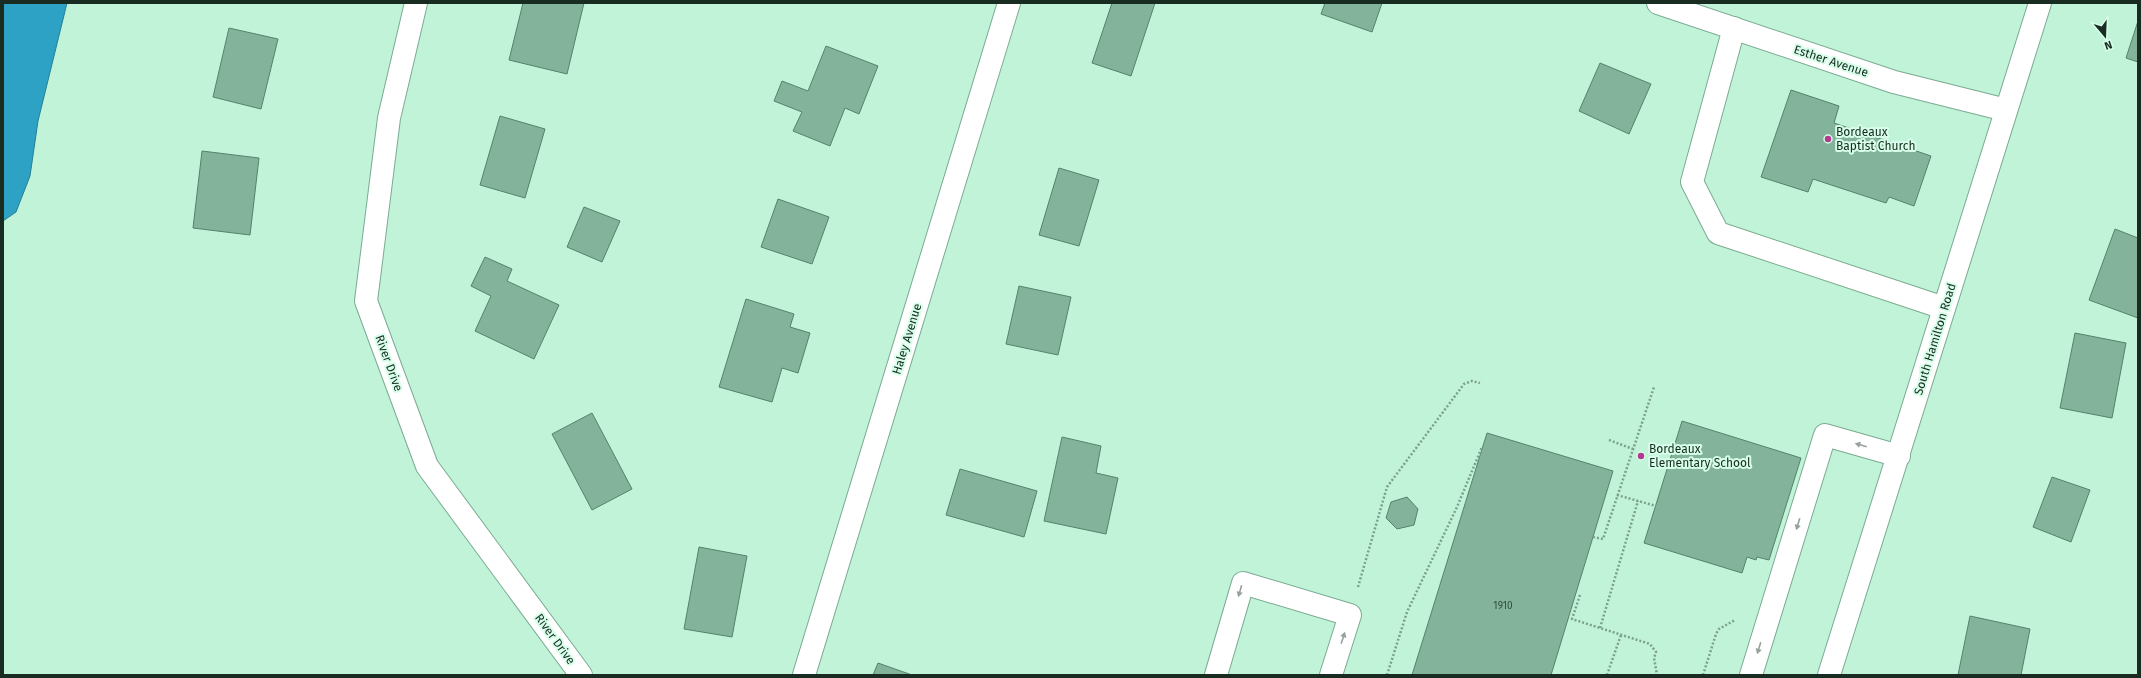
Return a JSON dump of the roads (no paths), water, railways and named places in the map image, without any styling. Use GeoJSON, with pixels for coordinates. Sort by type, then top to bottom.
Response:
{"type":"FeatureCollection","features":[{"type":"Feature","properties":{"kind":"street","name":"River Drive"},"geometry":{"type":"LineString","coordinates":[[416,3],[389,118],[366,301],[427,466],[581,675]]}},
{"type":"Feature","properties":{"kind":"street","name":"Haley Avenue"},"geometry":{"type":"LineString","coordinates":[[804,675],[1009,3]]}},
{"type":"Feature","properties":{"kind":"street","name":"Esther Avenue"},"geometry":{"type":"LineString","coordinates":[[1658,3],[1894,82],[2006,110]]}},
{"type":"Feature","properties":{"kind":"street","name":"South Hamilton Road"},"geometry":{"type":"LineString","coordinates":[[1829,675],[2040,3]]}},
{"type":"Feature","properties":{"kind":"street"},"geometry":{"type":"LineString","coordinates":[[1734,28],[1692,182],[1718,233],[1944,308]]}},
{"type":"Feature","properties":{"kind":"street"},"geometry":{"type":"LineString","coordinates":[[1751,675],[1826,435],[1899,456]]}},
{"type":"Feature","properties":{"kind":"street"},"geometry":{"type":"LineString","coordinates":[[1216,675],[1243,583],[1350,615],[1331,675]]}},
{"type":"Feature","properties":{"kind":"water"},"geometry":{"type":"Polygon","coordinates":[[[3,3],[67,3],[38,121],[30,176],[16,212],[3,221],[3,3]]]}},
{"type":"Feature","properties":{"kind":"place","name":"Bordeaux Baptist Church"},"geometry":{"type":"Point","coordinates":[1828,139]}},
{"type":"Feature","properties":{"kind":"place","name":"Bordeaux Elementary School"},"geometry":{"type":"Point","coordinates":[1641,456]}}]}
